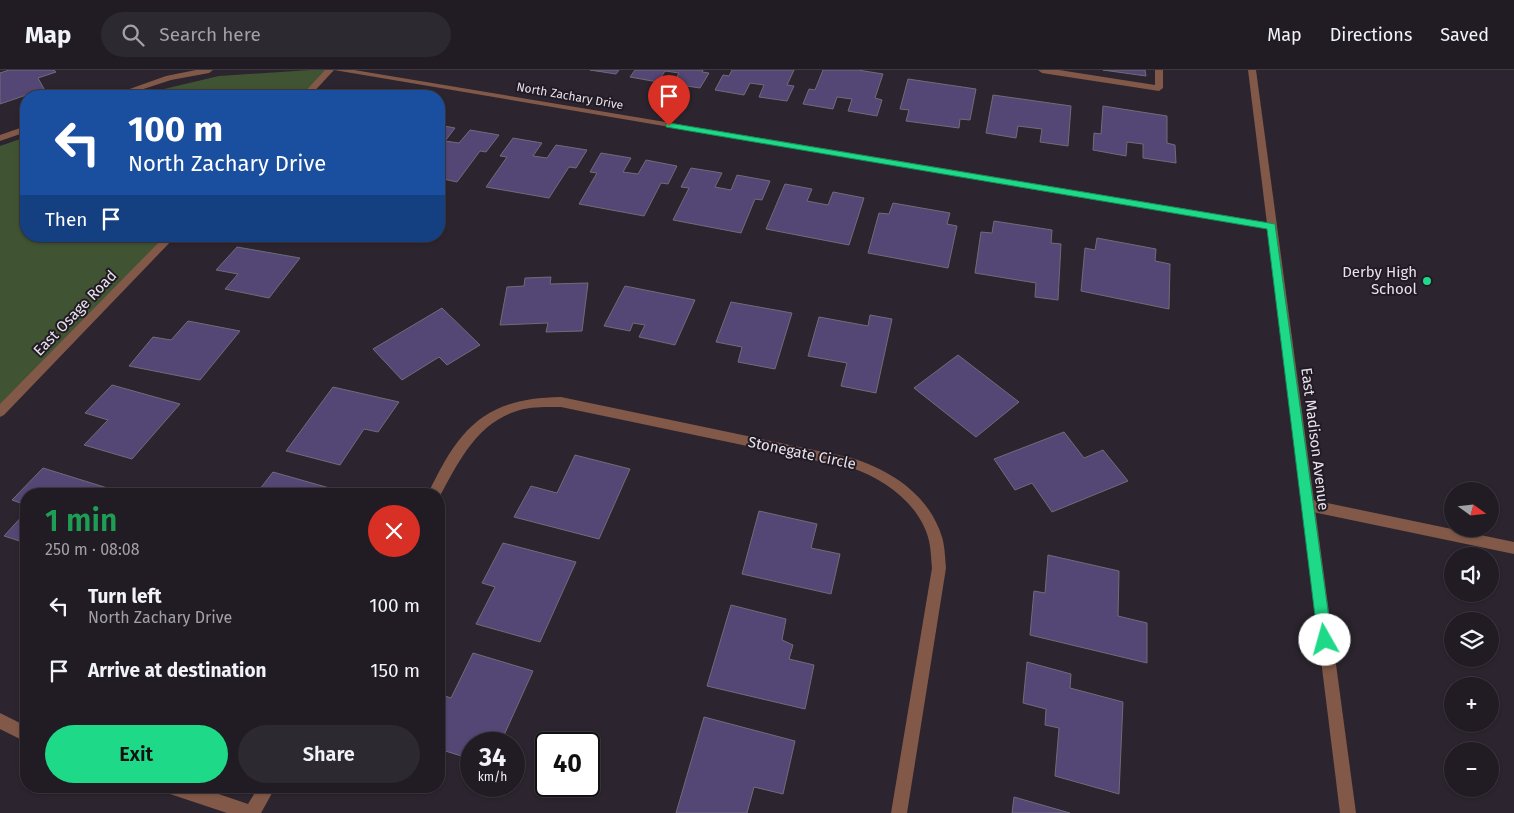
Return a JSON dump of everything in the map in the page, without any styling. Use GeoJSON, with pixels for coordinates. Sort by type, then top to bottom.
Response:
{"type":"FeatureCollection","features":[{"type":"Feature","properties":{"kind":"street"},"geometry":{"type":"LineString","coordinates":[[132,90],[169,78],[209,70]]}},
{"type":"Feature","properties":{"kind":"street"},"geometry":{"type":"LineString","coordinates":[[311,90],[330,70]]}},
{"type":"Feature","properties":{"kind":"street","name":"North Zachary Drive"},"geometry":{"type":"LineString","coordinates":[[338,70],[1271,226]]}},
{"type":"Feature","properties":{"kind":"street"},"geometry":{"type":"LineString","coordinates":[[1042,70],[1159,88],[1159,70]]}},
{"type":"Feature","properties":{"kind":"street","name":"East Madison Avenue"},"geometry":{"type":"LineString","coordinates":[[1252,70],[1348,813]]}},
{"type":"Feature","properties":{"kind":"street"},"geometry":{"type":"LineString","coordinates":[[0,138],[20,131]]}},
{"type":"Feature","properties":{"kind":"street","name":"East Osage Road"},"geometry":{"type":"LineString","coordinates":[[0,412],[165,242]]}},
{"type":"Feature","properties":{"kind":"street","name":"Stonegate Circle"},"geometry":{"type":"LineString","coordinates":[[438,488],[468,436],[490,418],[516,406],[546,402],[561,402],[852,463],[870,468],[898,485],[912,497],[930,524],[936,539],[939,568],[899,813]]}},
{"type":"Feature","properties":{"kind":"street"},"geometry":{"type":"LineString","coordinates":[[1308,505],[1514,548]]}},
{"type":"Feature","properties":{"kind":"street"},"geometry":{"type":"LineString","coordinates":[[0,721],[20,731]]}},
{"type":"Feature","properties":{"kind":"street"},"geometry":{"type":"LineString","coordinates":[[191,793],[252,813],[264,793]]}},
{"type":"Feature","properties":{"kind":"green space"},"geometry":{"type":"Polygon","coordinates":[[[330,70],[311,90],[160,90],[219,76],[330,70]]]}},
{"type":"Feature","properties":{"kind":"green space"},"geometry":{"type":"Polygon","coordinates":[[[20,139],[20,242],[165,242],[0,411],[0,146],[20,139]]]}},
{"type":"Feature","properties":{"kind":"building"},"geometry":{"type":"Polygon","coordinates":[[[9,70],[54,70],[56,72],[38,78],[44,89],[20,90],[20,97],[0,104],[0,73],[9,70]]]}},
{"type":"Feature","properties":{"kind":"building"},"geometry":{"type":"Polygon","coordinates":[[[590,70],[619,70],[616,74],[590,70]]]}},
{"type":"Feature","properties":{"kind":"building"},"geometry":{"type":"Polygon","coordinates":[[[635,70],[703,70],[702,72],[709,73],[700,88],[673,84],[679,73],[665,71],[658,82],[630,77],[635,70]]]}},
{"type":"Feature","properties":{"kind":"building"},"geometry":{"type":"Polygon","coordinates":[[[732,70],[794,70],[787,85],[794,86],[787,101],[759,97],[764,85],[750,83],[744,95],[715,90],[723,75],[729,76],[732,70]]]}},
{"type":"Feature","properties":{"kind":"building"},"geometry":{"type":"Polygon","coordinates":[[[823,70],[858,70],[883,74],[875,98],[882,100],[877,116],[848,111],[852,99],[837,97],[833,109],[803,104],[809,89],[815,90],[823,70]]]}},
{"type":"Feature","properties":{"kind":"building"},"geometry":{"type":"Polygon","coordinates":[[[1103,70],[1145,70],[1146,76],[1103,70]]]}},
{"type":"Feature","properties":{"kind":"building"},"geometry":{"type":"Polygon","coordinates":[[[908,79],[976,89],[970,120],[960,119],[959,128],[906,121],[909,110],[900,109],[908,79]]]}},
{"type":"Feature","properties":{"kind":"building"},"geometry":{"type":"Polygon","coordinates":[[[993,95],[1071,106],[1068,146],[1040,142],[1042,129],[1018,126],[1016,138],[986,133],[993,95]]]}},
{"type":"Feature","properties":{"kind":"building"},"geometry":{"type":"Polygon","coordinates":[[[1103,106],[1167,116],[1167,143],[1175,145],[1176,163],[1143,158],[1143,144],[1127,142],[1126,156],[1093,150],[1094,133],[1101,134],[1103,106]]]}},
{"type":"Feature","properties":{"kind":"building"},"geometry":{"type":"Polygon","coordinates":[[[445,126],[455,128],[445,141],[445,126]]]}},
{"type":"Feature","properties":{"kind":"building"},"geometry":{"type":"Polygon","coordinates":[[[470,130],[499,135],[486,152],[480,151],[457,182],[445,179],[445,141],[459,143],[470,130]]]}},
{"type":"Feature","properties":{"kind":"building"},"geometry":{"type":"Polygon","coordinates":[[[513,138],[542,143],[533,156],[547,158],[556,145],[587,150],[576,168],[569,167],[549,198],[486,187],[507,157],[500,156],[513,138]]]}},
{"type":"Feature","properties":{"kind":"building"},"geometry":{"type":"Polygon","coordinates":[[[601,153],[631,158],[623,172],[638,174],[646,160],[677,166],[668,184],[661,183],[644,216],[579,204],[597,173],[590,172],[601,153]]]}},
{"type":"Feature","properties":{"kind":"building"},"geometry":{"type":"Polygon","coordinates":[[[691,168],[722,173],[715,187],[731,190],[737,175],[770,181],[762,200],[755,199],[741,233],[673,220],[689,188],[681,187],[691,168]]]}},
{"type":"Feature","properties":{"kind":"building"},"geometry":{"type":"Polygon","coordinates":[[[785,184],[812,189],[807,201],[828,205],[833,192],[864,198],[849,245],[766,229],[785,184]]]}},
{"type":"Feature","properties":{"kind":"building"},"geometry":{"type":"Polygon","coordinates":[[[893,203],[950,213],[947,224],[957,226],[948,268],[868,253],[879,213],[889,214],[893,203]]]}},
{"type":"Feature","properties":{"kind":"building"},"geometry":{"type":"Polygon","coordinates":[[[994,221],[1052,230],[1051,243],[1061,244],[1058,300],[1035,297],[1036,283],[975,273],[981,232],[992,233],[994,221]]]}},
{"type":"Feature","properties":{"kind":"building"},"geometry":{"type":"Polygon","coordinates":[[[1097,238],[1156,249],[1155,261],[1170,264],[1169,309],[1081,291],[1085,248],[1095,250],[1097,238]]]}},
{"type":"Feature","properties":{"kind":"building"},"geometry":{"type":"Polygon","coordinates":[[[237,247],[300,258],[269,298],[225,289],[238,274],[216,270],[237,247]]]}},
{"type":"Feature","properties":{"kind":"building"},"geometry":{"type":"Polygon","coordinates":[[[551,277],[550,284],[588,283],[582,331],[546,332],[548,323],[500,325],[507,287],[524,286],[525,278],[551,277]]]}},
{"type":"Feature","properties":{"kind":"building"},"geometry":{"type":"Polygon","coordinates":[[[625,286],[695,300],[675,345],[639,337],[645,325],[633,323],[630,331],[604,326],[625,286]]]}},
{"type":"Feature","properties":{"kind":"building"},"geometry":{"type":"Polygon","coordinates":[[[731,302],[792,313],[775,369],[738,362],[742,347],[716,342],[731,302]]]}},
{"type":"Feature","properties":{"kind":"building"},"geometry":{"type":"Polygon","coordinates":[[[442,308],[480,345],[447,365],[439,357],[402,380],[373,349],[442,308]]]}},
{"type":"Feature","properties":{"kind":"building"},"geometry":{"type":"Polygon","coordinates":[[[870,315],[892,319],[876,393],[841,386],[847,363],[808,356],[819,317],[868,326],[870,315]]]}},
{"type":"Feature","properties":{"kind":"building"},"geometry":{"type":"Polygon","coordinates":[[[188,321],[240,331],[200,380],[129,366],[153,337],[171,340],[188,321]]]}},
{"type":"Feature","properties":{"kind":"building"},"geometry":{"type":"Polygon","coordinates":[[[958,355],[1019,402],[976,437],[914,388],[958,355]]]}},
{"type":"Feature","properties":{"kind":"building"},"geometry":{"type":"Polygon","coordinates":[[[112,385],[180,404],[132,459],[84,445],[108,420],[85,413],[112,385]]]}},
{"type":"Feature","properties":{"kind":"building"},"geometry":{"type":"Polygon","coordinates":[[[333,387],[399,402],[378,432],[364,429],[340,465],[286,451],[333,387]]]}},
{"type":"Feature","properties":{"kind":"building"},"geometry":{"type":"Polygon","coordinates":[[[1064,432],[1084,458],[1103,450],[1128,481],[1052,512],[1032,483],[1015,490],[994,459],[1064,432]]]}},
{"type":"Feature","properties":{"kind":"building"},"geometry":{"type":"Polygon","coordinates":[[[575,455],[630,469],[599,539],[514,517],[531,486],[557,493],[575,455]]]}},
{"type":"Feature","properties":{"kind":"building"},"geometry":{"type":"Polygon","coordinates":[[[43,468],[107,488],[24,488],[43,468]]]}},
{"type":"Feature","properties":{"kind":"building"},"geometry":{"type":"Polygon","coordinates":[[[273,472],[329,488],[261,488],[273,472]]]}},
{"type":"Feature","properties":{"kind":"building"},"geometry":{"type":"Polygon","coordinates":[[[20,492],[20,503],[12,500],[20,492]]]}},
{"type":"Feature","properties":{"kind":"building"},"geometry":{"type":"Polygon","coordinates":[[[759,511],[817,524],[811,548],[840,554],[831,594],[742,574],[759,511]]]}},
{"type":"Feature","properties":{"kind":"building"},"geometry":{"type":"Polygon","coordinates":[[[20,519],[20,541],[4,536],[20,519]]]}},
{"type":"Feature","properties":{"kind":"building"},"geometry":{"type":"Polygon","coordinates":[[[503,543],[576,562],[540,642],[476,624],[495,587],[482,583],[503,543]]]}},
{"type":"Feature","properties":{"kind":"building"},"geometry":{"type":"Polygon","coordinates":[[[1048,555],[1119,571],[1118,616],[1147,623],[1147,663],[1030,635],[1034,591],[1045,593],[1048,555]]]}},
{"type":"Feature","properties":{"kind":"building"},"geometry":{"type":"Polygon","coordinates":[[[731,605],[786,619],[782,640],[793,645],[789,659],[814,665],[805,709],[707,686],[731,605]]]}},
{"type":"Feature","properties":{"kind":"building"},"geometry":{"type":"Polygon","coordinates":[[[473,653],[533,671],[505,732],[460,732],[460,756],[445,751],[445,696],[451,698],[473,653]]]}},
{"type":"Feature","properties":{"kind":"building"},"geometry":{"type":"Polygon","coordinates":[[[1027,662],[1071,674],[1070,688],[1123,702],[1119,794],[1055,776],[1059,728],[1045,725],[1046,709],[1023,703],[1027,662]]]}},
{"type":"Feature","properties":{"kind":"building"},"geometry":{"type":"Polygon","coordinates":[[[704,717],[795,741],[783,794],[754,787],[747,813],[676,813],[704,717]]]}},
{"type":"Feature","properties":{"kind":"building"},"geometry":{"type":"Polygon","coordinates":[[[1014,797],[1070,813],[1012,813],[1014,797]]]}},
{"type":"Feature","properties":{"kind":"place","name":"Derby High School"},"geometry":{"type":"Point","coordinates":[1427,281]}},
{"type":"Feature","properties":{"kind":"route"},"geometry":{"type":"LineString","coordinates":[[669,126],[1271,226],[1325,640]]}}]}
